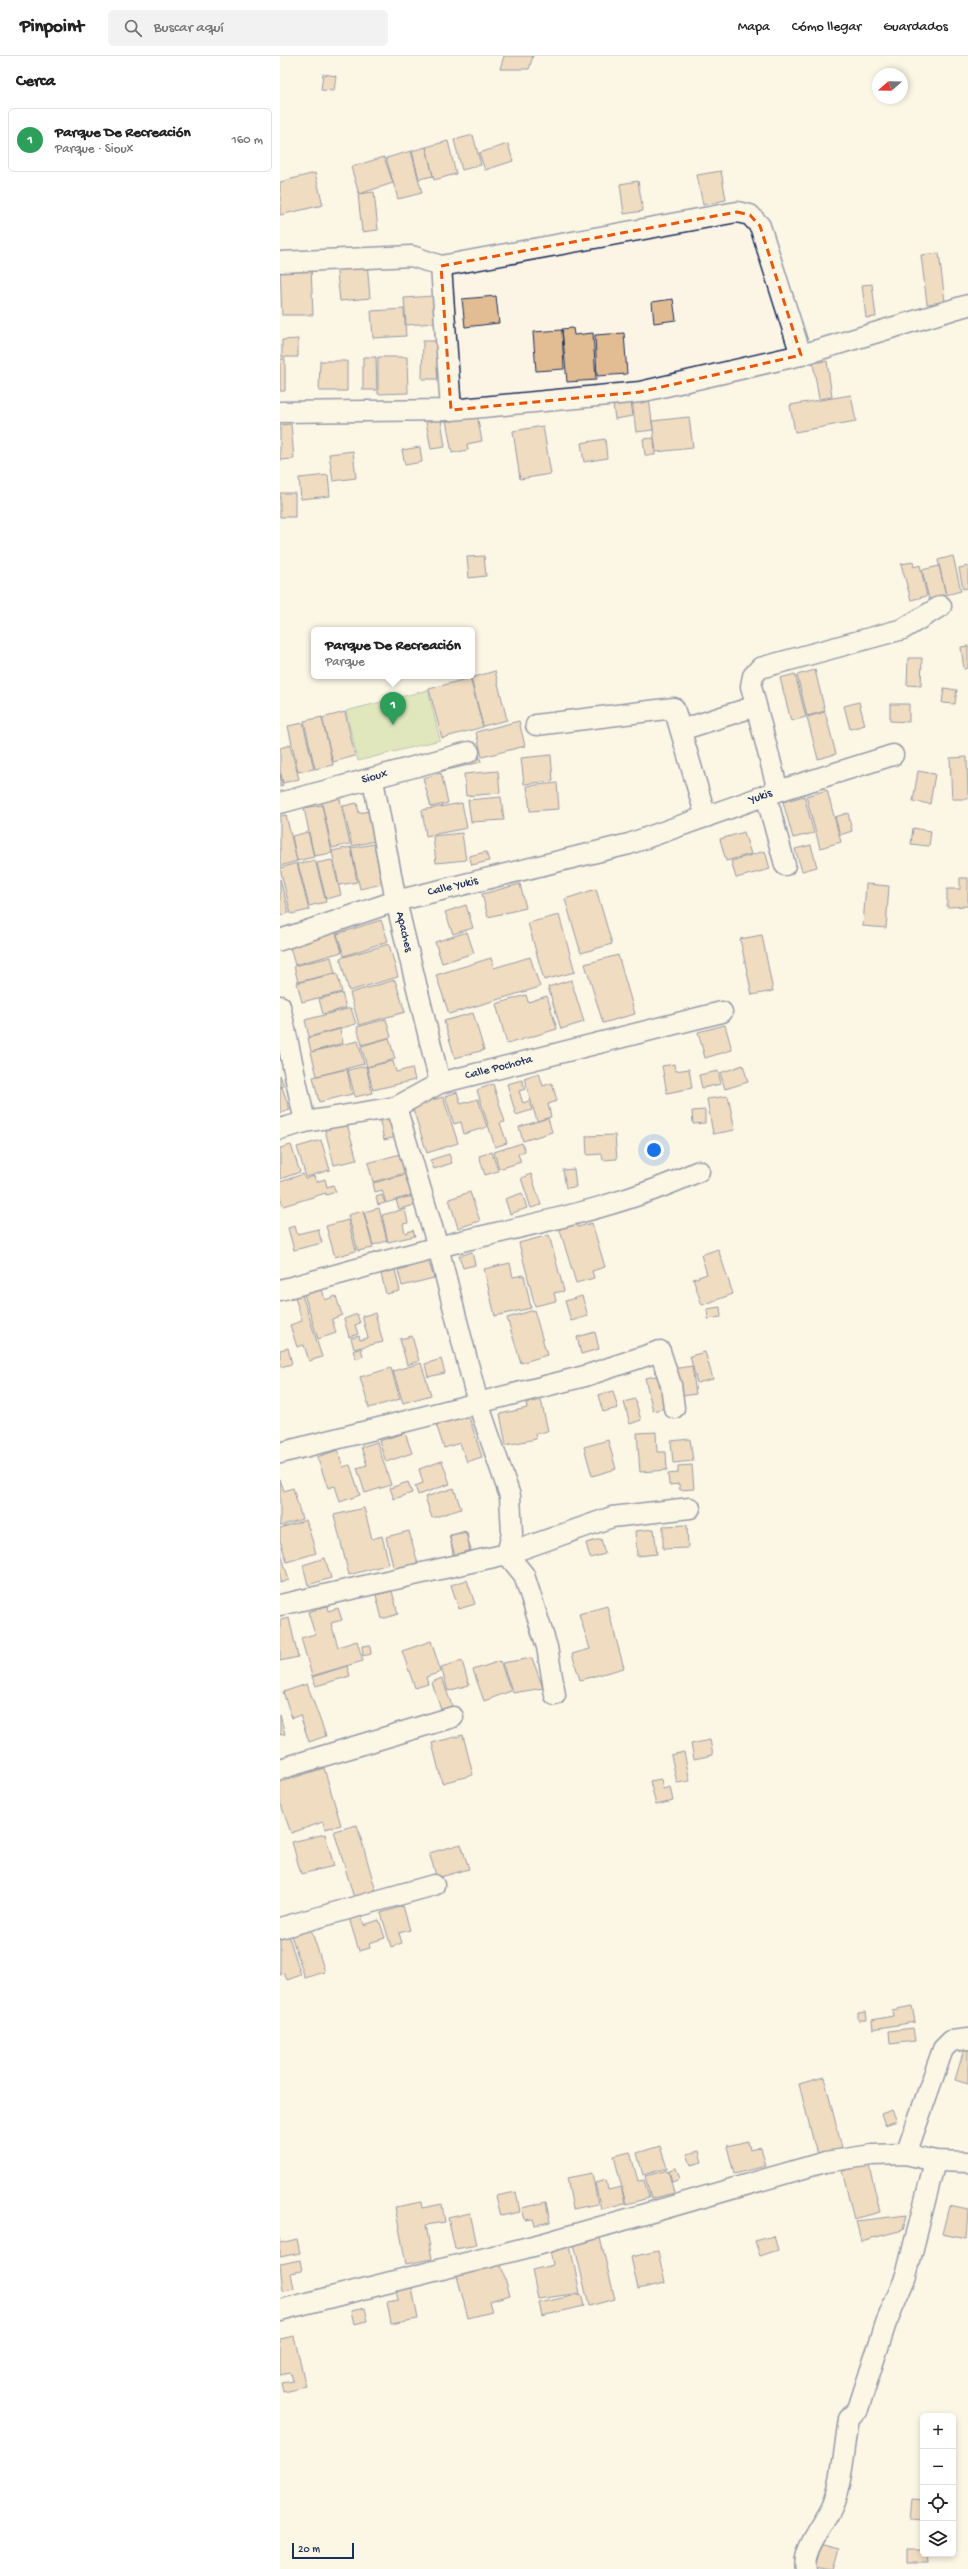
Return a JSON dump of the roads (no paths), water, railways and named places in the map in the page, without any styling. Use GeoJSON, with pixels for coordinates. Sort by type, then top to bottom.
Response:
{"type":"FeatureCollection","features":[{"type":"Feature","properties":{"kind":"street"},"geometry":{"type":"LineString","coordinates":[[280,262],[412,256],[441,266],[737,212],[750,216],[760,226],[801,355]]}},
{"type":"Feature","properties":{"kind":"street"},"geometry":{"type":"LineString","coordinates":[[441,266],[451,410]]}},
{"type":"Feature","properties":{"kind":"street"},"geometry":{"type":"LineString","coordinates":[[280,412],[451,410],[640,392],[801,355],[968,305]]}},
{"type":"Feature","properties":{"kind":"street"},"geometry":{"type":"LineString","coordinates":[[785,865],[751,686],[753,676],[760,668],[903,629],[941,606]]}},
{"type":"Feature","properties":{"kind":"street"},"geometry":{"type":"LineString","coordinates":[[681,730],[756,706]]}},
{"type":"Feature","properties":{"kind":"street"},"geometry":{"type":"LineString","coordinates":[[536,725],[674,708],[706,816]]}},
{"type":"Feature","properties":{"kind":"street","name":"Sioux"},"geometry":{"type":"LineString","coordinates":[[280,803],[373,780],[469,752]]}},
{"type":"Feature","properties":{"kind":"street","name":"Yukis"},"geometry":{"type":"LineString","coordinates":[[629,844],[772,793],[893,755]]}},
{"type":"Feature","properties":{"kind":"street","name":"Apaches"},"geometry":{"type":"LineString","coordinates":[[373,780],[396,901],[440,1083]]}},
{"type":"Feature","properties":{"kind":"street","name":"Calle Yukis"},"geometry":{"type":"LineString","coordinates":[[280,940],[396,901],[629,844]]}},
{"type":"Feature","properties":{"kind":"street"},"geometry":{"type":"LineString","coordinates":[[280,1006],[305,1122]]}},
{"type":"Feature","properties":{"kind":"street","name":"Calle Pochota"},"geometry":{"type":"LineString","coordinates":[[280,1129],[305,1122],[396,1107],[440,1083],[722,1012]]}},
{"type":"Feature","properties":{"kind":"street"},"geometry":{"type":"LineString","coordinates":[[396,1107],[438,1247],[478,1404],[510,1496],[512,1534],[508,1554],[524,1575],[547,1646],[555,1695]]}},
{"type":"Feature","properties":{"kind":"street"},"geometry":{"type":"LineString","coordinates":[[280,1290],[438,1247],[619,1202],[673,1183],[700,1171]]}},
{"type":"Feature","properties":{"kind":"street"},"geometry":{"type":"LineString","coordinates":[[280,1453],[585,1376],[660,1351],[671,1385],[674,1408]]}},
{"type":"Feature","properties":{"kind":"street"},"geometry":{"type":"LineString","coordinates":[[280,1605],[508,1554],[612,1517],[690,1508]]}},
{"type":"Feature","properties":{"kind":"street"},"geometry":{"type":"LineString","coordinates":[[280,1769],[453,1717]]}},
{"type":"Feature","properties":{"kind":"street"},"geometry":{"type":"LineString","coordinates":[[280,1928],[434,1885]]}},
{"type":"Feature","properties":{"kind":"street"},"geometry":{"type":"LineString","coordinates":[[906,2154],[943,2049],[951,2041],[968,2039]]}},
{"type":"Feature","properties":{"kind":"street"},"geometry":{"type":"LineString","coordinates":[[280,2310],[541,2244],[784,2172],[825,2162],[872,2155],[906,2154],[935,2161],[968,2162]]}},
{"type":"Feature","properties":{"kind":"street"},"geometry":{"type":"LineString","coordinates":[[806,2569],[804,2564],[814,2537],[832,2506],[849,2419],[858,2409],[886,2323],[906,2276],[935,2161]]}},
{"type":"Feature","properties":{"kind":"place","name":"Parque De Recreación"},"geometry":{"type":"Point","coordinates":[393,725]}}]}
